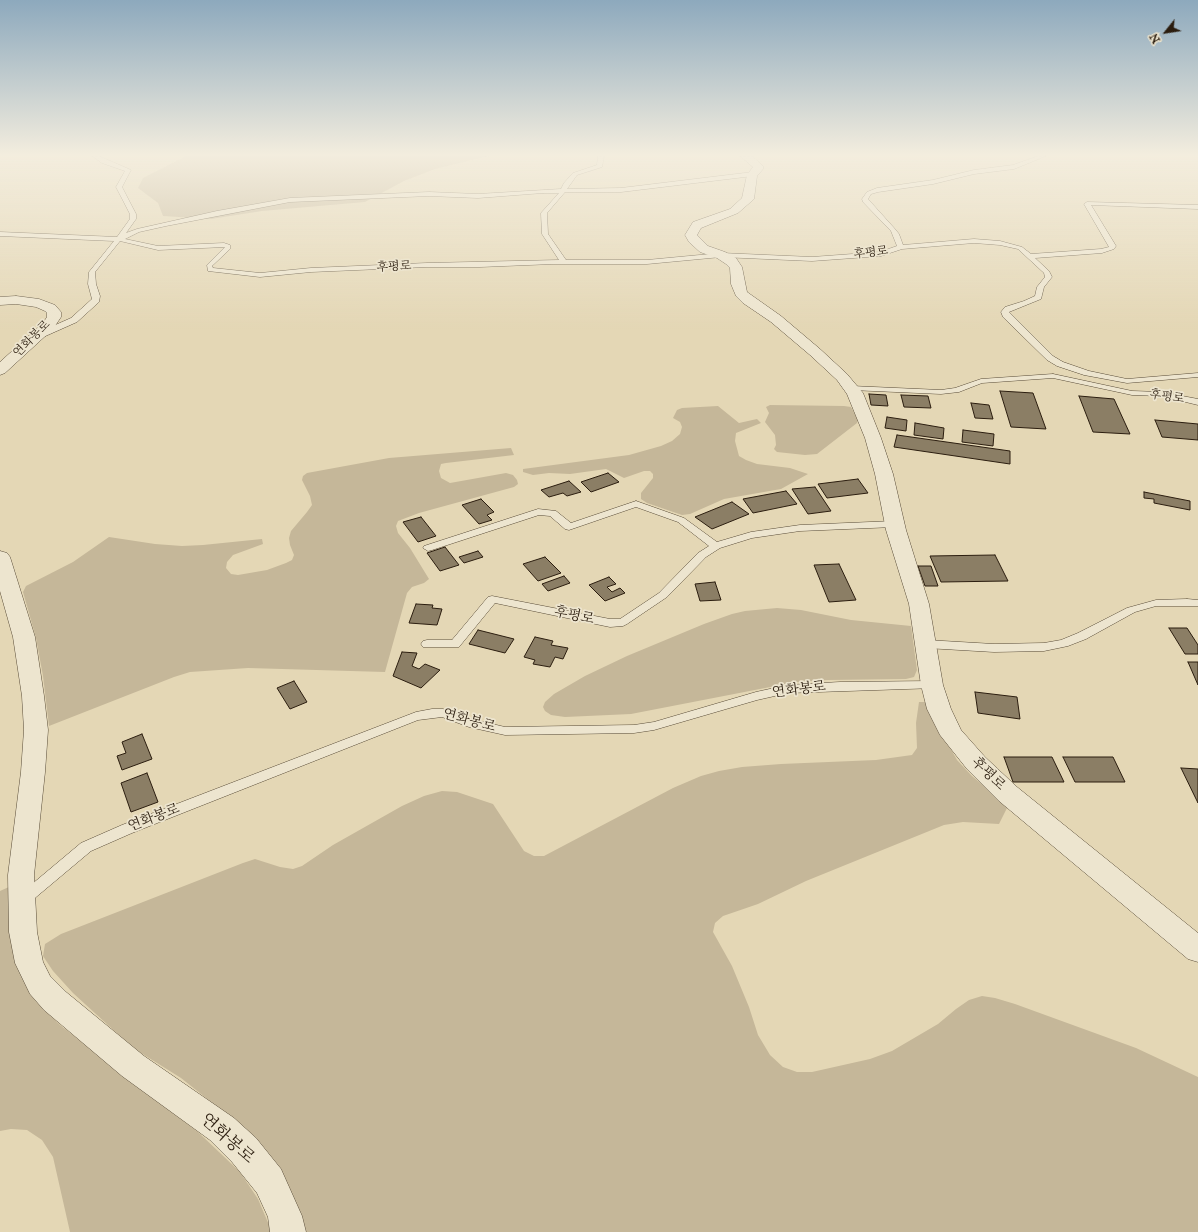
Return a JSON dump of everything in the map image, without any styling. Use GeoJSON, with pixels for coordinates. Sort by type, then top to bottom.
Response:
{"type":"FeatureCollection","features":[{"type":"Feature","properties":{"kind":"street","name":"후평로"},"geometry":{"type":"LineString","coordinates":[[727,213],[697,225],[691,235],[704,249],[721,255],[736,267],[738,284],[741,293],[748,300],[776,319],[815,352],[842,377],[855,393],[873,438],[884,474],[894,524],[919,604],[932,685],[939,709],[952,735],[976,763],[1008,794],[1198,950]]}},
{"type":"Feature","properties":{"kind":"street","name":"연화봉로"},"geometry":{"type":"LineString","coordinates":[[0,301],[29,301],[50,308],[54,312],[54,317],[38,337],[0,370]]}},
{"type":"Feature","properties":{"kind":"street","name":"연화봉로"},"geometry":{"type":"LineString","coordinates":[[0,557],[24,637],[33,696],[36,730],[33,772],[21,875],[23,932],[29,963],[40,985],[55,1002],[133,1066],[222,1129],[244,1150],[269,1181],[285,1216],[288,1232]]}},
{"type":"Feature","properties":{"kind":"lane"},"geometry":{"type":"LineString","coordinates":[[38,337],[74,320],[96,300],[92,284],[92,272],[133,219],[133,213]]}},
{"type":"Feature","properties":{"kind":"lane"},"geometry":{"type":"LineString","coordinates":[[0,234],[119,239],[138,231],[215,213]]}},
{"type":"Feature","properties":{"kind":"lane"},"geometry":{"type":"LineString","coordinates":[[544,213],[543,220],[545,234],[564,262]]}},
{"type":"Feature","properties":{"kind":"lane"},"geometry":{"type":"LineString","coordinates":[[877,213],[896,234],[897,240],[901,247]]}},
{"type":"Feature","properties":{"kind":"lane"},"geometry":{"type":"LineString","coordinates":[[1030,256],[1090,252],[1112,248],[1113,246],[1093,213]]}},
{"type":"Feature","properties":{"kind":"lane","name":"후평로"},"geometry":{"type":"LineString","coordinates":[[119,239],[158,248],[228,246],[228,248],[209,266],[210,270],[260,275],[311,270],[427,265],[647,262],[721,255],[812,259],[881,254],[901,247],[959,242],[987,242],[1020,248],[1047,272],[1049,277],[1041,287],[1040,293],[1035,299],[1005,312],[1006,316],[1050,358],[1070,369],[1127,381],[1198,375]]}},
{"type":"Feature","properties":{"kind":"lane","name":"후평로"},"geometry":{"type":"LineString","coordinates":[[851,388],[941,392],[956,390],[990,380],[1053,376],[1132,392],[1161,394],[1198,402]]}},
{"type":"Feature","properties":{"kind":"lane"},"geometry":{"type":"LineString","coordinates":[[428,548],[538,512],[553,513],[569,527],[636,504],[681,520],[716,546]]}},
{"type":"Feature","properties":{"kind":"lane","name":"후평로"},"geometry":{"type":"LineString","coordinates":[[427,644],[455,644],[492,599],[610,623],[623,622],[663,595],[702,555],[716,546],[751,535],[800,528],[894,524]]}},
{"type":"Feature","properties":{"kind":"lane"},"geometry":{"type":"LineString","coordinates":[[926,644],[994,648],[1044,647],[1064,643],[1131,610],[1156,603],[1198,603]]}},
{"type":"Feature","properties":{"kind":"lane","name":"연화봉로"},"geometry":{"type":"LineString","coordinates":[[22,900],[86,847],[127,829],[416,716],[432,713],[443,713],[469,723],[505,731],[634,729],[654,726],[756,696],[788,689],[834,686],[932,685]]}},
{"type":"Feature","properties":{"kind":"shaded area"},"geometry":{"type":"Polygon","coordinates":[[[162,213],[246,213],[211,219],[163,216],[162,213]]]}},
{"type":"Feature","properties":{"kind":"shaded area"},"geometry":{"type":"Polygon","coordinates":[[[770,405],[851,407],[858,420],[857,423],[817,454],[805,455],[777,452],[774,449],[776,445],[775,435],[765,422],[769,413],[766,407],[770,405]]]}},
{"type":"Feature","properties":{"kind":"shaded area"},"geometry":{"type":"Polygon","coordinates":[[[718,406],[739,423],[757,419],[761,423],[736,433],[735,441],[739,456],[757,464],[790,468],[808,474],[781,489],[724,499],[690,514],[682,515],[647,503],[641,499],[641,493],[653,478],[653,474],[650,471],[644,471],[624,478],[606,469],[570,474],[549,473],[533,475],[523,472],[523,469],[629,455],[661,446],[672,441],[680,434],[682,427],[680,422],[673,418],[677,410],[682,408],[718,406]]]}},
{"type":"Feature","properties":{"kind":"shaded area"},"geometry":{"type":"Polygon","coordinates":[[[511,448],[514,455],[441,464],[439,471],[441,478],[450,483],[506,473],[513,475],[517,480],[518,484],[514,487],[419,513],[398,521],[396,526],[398,533],[410,548],[429,579],[424,583],[412,587],[407,593],[385,672],[248,668],[190,672],[49,726],[43,676],[36,638],[23,592],[26,586],[73,562],[109,537],[155,544],[182,546],[262,539],[263,544],[233,555],[227,562],[226,568],[231,574],[238,575],[267,570],[292,560],[294,555],[289,538],[291,531],[312,505],[310,496],[302,480],[303,476],[307,473],[389,458],[511,448]]]}},
{"type":"Feature","properties":{"kind":"shaded area"},"geometry":{"type":"Polygon","coordinates":[[[777,608],[801,610],[851,620],[911,626],[917,670],[914,677],[906,679],[796,682],[631,714],[565,717],[551,715],[545,711],[543,707],[545,702],[554,694],[585,676],[627,656],[732,614],[745,611],[777,608]]]}},
{"type":"Feature","properties":{"kind":"shaded area"},"geometry":{"type":"Polygon","coordinates":[[[919,702],[927,702],[937,724],[957,760],[972,776],[1008,806],[999,824],[963,822],[944,825],[806,881],[758,904],[723,916],[715,923],[713,932],[732,966],[749,1007],[758,1035],[770,1055],[783,1067],[797,1072],[812,1072],[870,1059],[892,1051],[938,1024],[969,1000],[982,996],[1015,1004],[1136,1048],[1198,1077],[1198,1232],[305,1232],[221,1110],[181,1078],[133,1048],[73,993],[53,971],[43,956],[45,944],[61,934],[243,863],[255,859],[280,867],[293,869],[302,866],[333,845],[402,806],[424,796],[442,791],[457,792],[493,804],[524,851],[534,856],[544,856],[673,788],[701,776],[719,771],[742,767],[876,760],[912,755],[917,748],[916,723],[919,702]]]}},
{"type":"Feature","properties":{"kind":"shaded area"},"geometry":{"type":"Polygon","coordinates":[[[11,886],[36,1000],[60,1025],[198,1132],[240,1172],[258,1199],[272,1232],[70,1232],[53,1157],[42,1140],[27,1130],[11,1129],[0,1131],[0,891],[11,886]]]}},
{"type":"Feature","properties":{"kind":"building"},"geometry":{"type":"Polygon","coordinates":[[[1000,391],[1033,393],[1046,429],[1011,427],[1000,391]]]}},
{"type":"Feature","properties":{"kind":"building"},"geometry":{"type":"Polygon","coordinates":[[[869,394],[886,395],[888,406],[871,405],[869,394]]]}},
{"type":"Feature","properties":{"kind":"building"},"geometry":{"type":"Polygon","coordinates":[[[901,395],[928,396],[931,408],[904,407],[901,395]]]}},
{"type":"Feature","properties":{"kind":"building"},"geometry":{"type":"Polygon","coordinates":[[[1079,396],[1114,399],[1130,434],[1093,432],[1079,396]]]}},
{"type":"Feature","properties":{"kind":"building"},"geometry":{"type":"Polygon","coordinates":[[[971,403],[989,405],[993,419],[975,418],[971,403]]]}},
{"type":"Feature","properties":{"kind":"building"},"geometry":{"type":"Polygon","coordinates":[[[887,417],[907,420],[906,431],[885,428],[887,417]]]}},
{"type":"Feature","properties":{"kind":"building"},"geometry":{"type":"Polygon","coordinates":[[[1155,420],[1198,424],[1198,440],[1162,437],[1155,420]]]}},
{"type":"Feature","properties":{"kind":"building"},"geometry":{"type":"Polygon","coordinates":[[[915,423],[944,428],[943,439],[914,435],[915,423]]]}},
{"type":"Feature","properties":{"kind":"building"},"geometry":{"type":"Polygon","coordinates":[[[963,430],[994,434],[993,446],[962,442],[963,430]]]}},
{"type":"Feature","properties":{"kind":"building"},"geometry":{"type":"Polygon","coordinates":[[[897,435],[1010,451],[1010,464],[894,447],[897,435]]]}},
{"type":"Feature","properties":{"kind":"building"},"geometry":{"type":"Polygon","coordinates":[[[608,473],[619,482],[591,492],[581,482],[608,473]]]}},
{"type":"Feature","properties":{"kind":"building"},"geometry":{"type":"Polygon","coordinates":[[[858,479],[868,493],[827,498],[818,484],[858,479]]]}},
{"type":"Feature","properties":{"kind":"building"},"geometry":{"type":"Polygon","coordinates":[[[569,481],[581,492],[567,496],[563,493],[549,497],[541,490],[569,481]]]}},
{"type":"Feature","properties":{"kind":"building"},"geometry":{"type":"Polygon","coordinates":[[[815,487],[831,511],[808,514],[792,489],[815,487]]]}},
{"type":"Feature","properties":{"kind":"building"},"geometry":{"type":"Polygon","coordinates":[[[786,491],[797,504],[753,513],[743,499],[786,491]]]}},
{"type":"Feature","properties":{"kind":"building"},"geometry":{"type":"Polygon","coordinates":[[[1144,492],[1190,501],[1190,510],[1154,503],[1154,499],[1144,498],[1144,492]]]}},
{"type":"Feature","properties":{"kind":"building"},"geometry":{"type":"Polygon","coordinates":[[[481,499],[494,512],[487,515],[492,520],[479,524],[462,505],[481,499]]]}},
{"type":"Feature","properties":{"kind":"building"},"geometry":{"type":"Polygon","coordinates":[[[732,502],[749,514],[712,529],[695,517],[732,502]]]}},
{"type":"Feature","properties":{"kind":"building"},"geometry":{"type":"Polygon","coordinates":[[[421,517],[436,536],[418,542],[403,522],[421,517]]]}},
{"type":"Feature","properties":{"kind":"building"},"geometry":{"type":"Polygon","coordinates":[[[445,547],[459,565],[440,571],[427,553],[445,547]]]}},
{"type":"Feature","properties":{"kind":"building"},"geometry":{"type":"Polygon","coordinates":[[[478,551],[483,557],[464,563],[459,557],[478,551]]]}},
{"type":"Feature","properties":{"kind":"building"},"geometry":{"type":"Polygon","coordinates":[[[995,555],[1008,581],[941,582],[930,556],[995,555]]]}},
{"type":"Feature","properties":{"kind":"building"},"geometry":{"type":"Polygon","coordinates":[[[545,557],[561,573],[538,581],[523,564],[545,557]]]}},
{"type":"Feature","properties":{"kind":"building"},"geometry":{"type":"Polygon","coordinates":[[[839,564],[856,600],[829,602],[814,565],[839,564]]]}},
{"type":"Feature","properties":{"kind":"building"},"geometry":{"type":"Polygon","coordinates":[[[918,566],[931,566],[938,586],[925,586],[918,566]]]}},
{"type":"Feature","properties":{"kind":"building"},"geometry":{"type":"Polygon","coordinates":[[[564,576],[570,583],[548,591],[542,584],[564,576]]]}},
{"type":"Feature","properties":{"kind":"building"},"geometry":{"type":"Polygon","coordinates":[[[609,577],[616,584],[607,587],[612,592],[620,588],[625,593],[605,601],[589,585],[609,577]]]}},
{"type":"Feature","properties":{"kind":"building"},"geometry":{"type":"Polygon","coordinates":[[[715,582],[721,600],[700,601],[695,584],[715,582]]]}},
{"type":"Feature","properties":{"kind":"building"},"geometry":{"type":"Polygon","coordinates":[[[416,604],[433,605],[432,608],[442,609],[437,625],[409,623],[416,604]]]}},
{"type":"Feature","properties":{"kind":"building"},"geometry":{"type":"Polygon","coordinates":[[[1169,628],[1187,628],[1198,645],[1198,654],[1185,654],[1169,628]]]}},
{"type":"Feature","properties":{"kind":"building"},"geometry":{"type":"Polygon","coordinates":[[[478,630],[514,639],[505,653],[469,644],[478,630]]]}},
{"type":"Feature","properties":{"kind":"building"},"geometry":{"type":"Polygon","coordinates":[[[535,637],[553,641],[551,645],[568,648],[563,659],[555,657],[550,667],[533,664],[535,660],[524,657],[535,637]]]}},
{"type":"Feature","properties":{"kind":"building"},"geometry":{"type":"Polygon","coordinates":[[[402,652],[417,653],[412,666],[419,669],[425,664],[440,670],[421,688],[393,676],[402,652]]]}},
{"type":"Feature","properties":{"kind":"building"},"geometry":{"type":"Polygon","coordinates":[[[1188,662],[1198,662],[1198,685],[1188,662]]]}},
{"type":"Feature","properties":{"kind":"building"},"geometry":{"type":"Polygon","coordinates":[[[294,681],[307,702],[290,709],[277,688],[294,681]]]}},
{"type":"Feature","properties":{"kind":"building"},"geometry":{"type":"Polygon","coordinates":[[[975,692],[1017,697],[1020,719],[978,713],[975,692]]]}},
{"type":"Feature","properties":{"kind":"building"},"geometry":{"type":"Polygon","coordinates":[[[142,734],[152,759],[122,770],[117,756],[126,753],[122,742],[142,734]]]}},
{"type":"Feature","properties":{"kind":"building"},"geometry":{"type":"Polygon","coordinates":[[[1004,757],[1052,757],[1064,782],[1013,782],[1004,757]]]}},
{"type":"Feature","properties":{"kind":"building"},"geometry":{"type":"Polygon","coordinates":[[[1063,757],[1113,757],[1125,782],[1075,782],[1063,757]]]}},
{"type":"Feature","properties":{"kind":"building"},"geometry":{"type":"Polygon","coordinates":[[[1181,768],[1198,769],[1198,803],[1181,768]]]}},
{"type":"Feature","properties":{"kind":"building"},"geometry":{"type":"Polygon","coordinates":[[[147,773],[158,802],[131,812],[121,783],[147,773]]]}}]}
